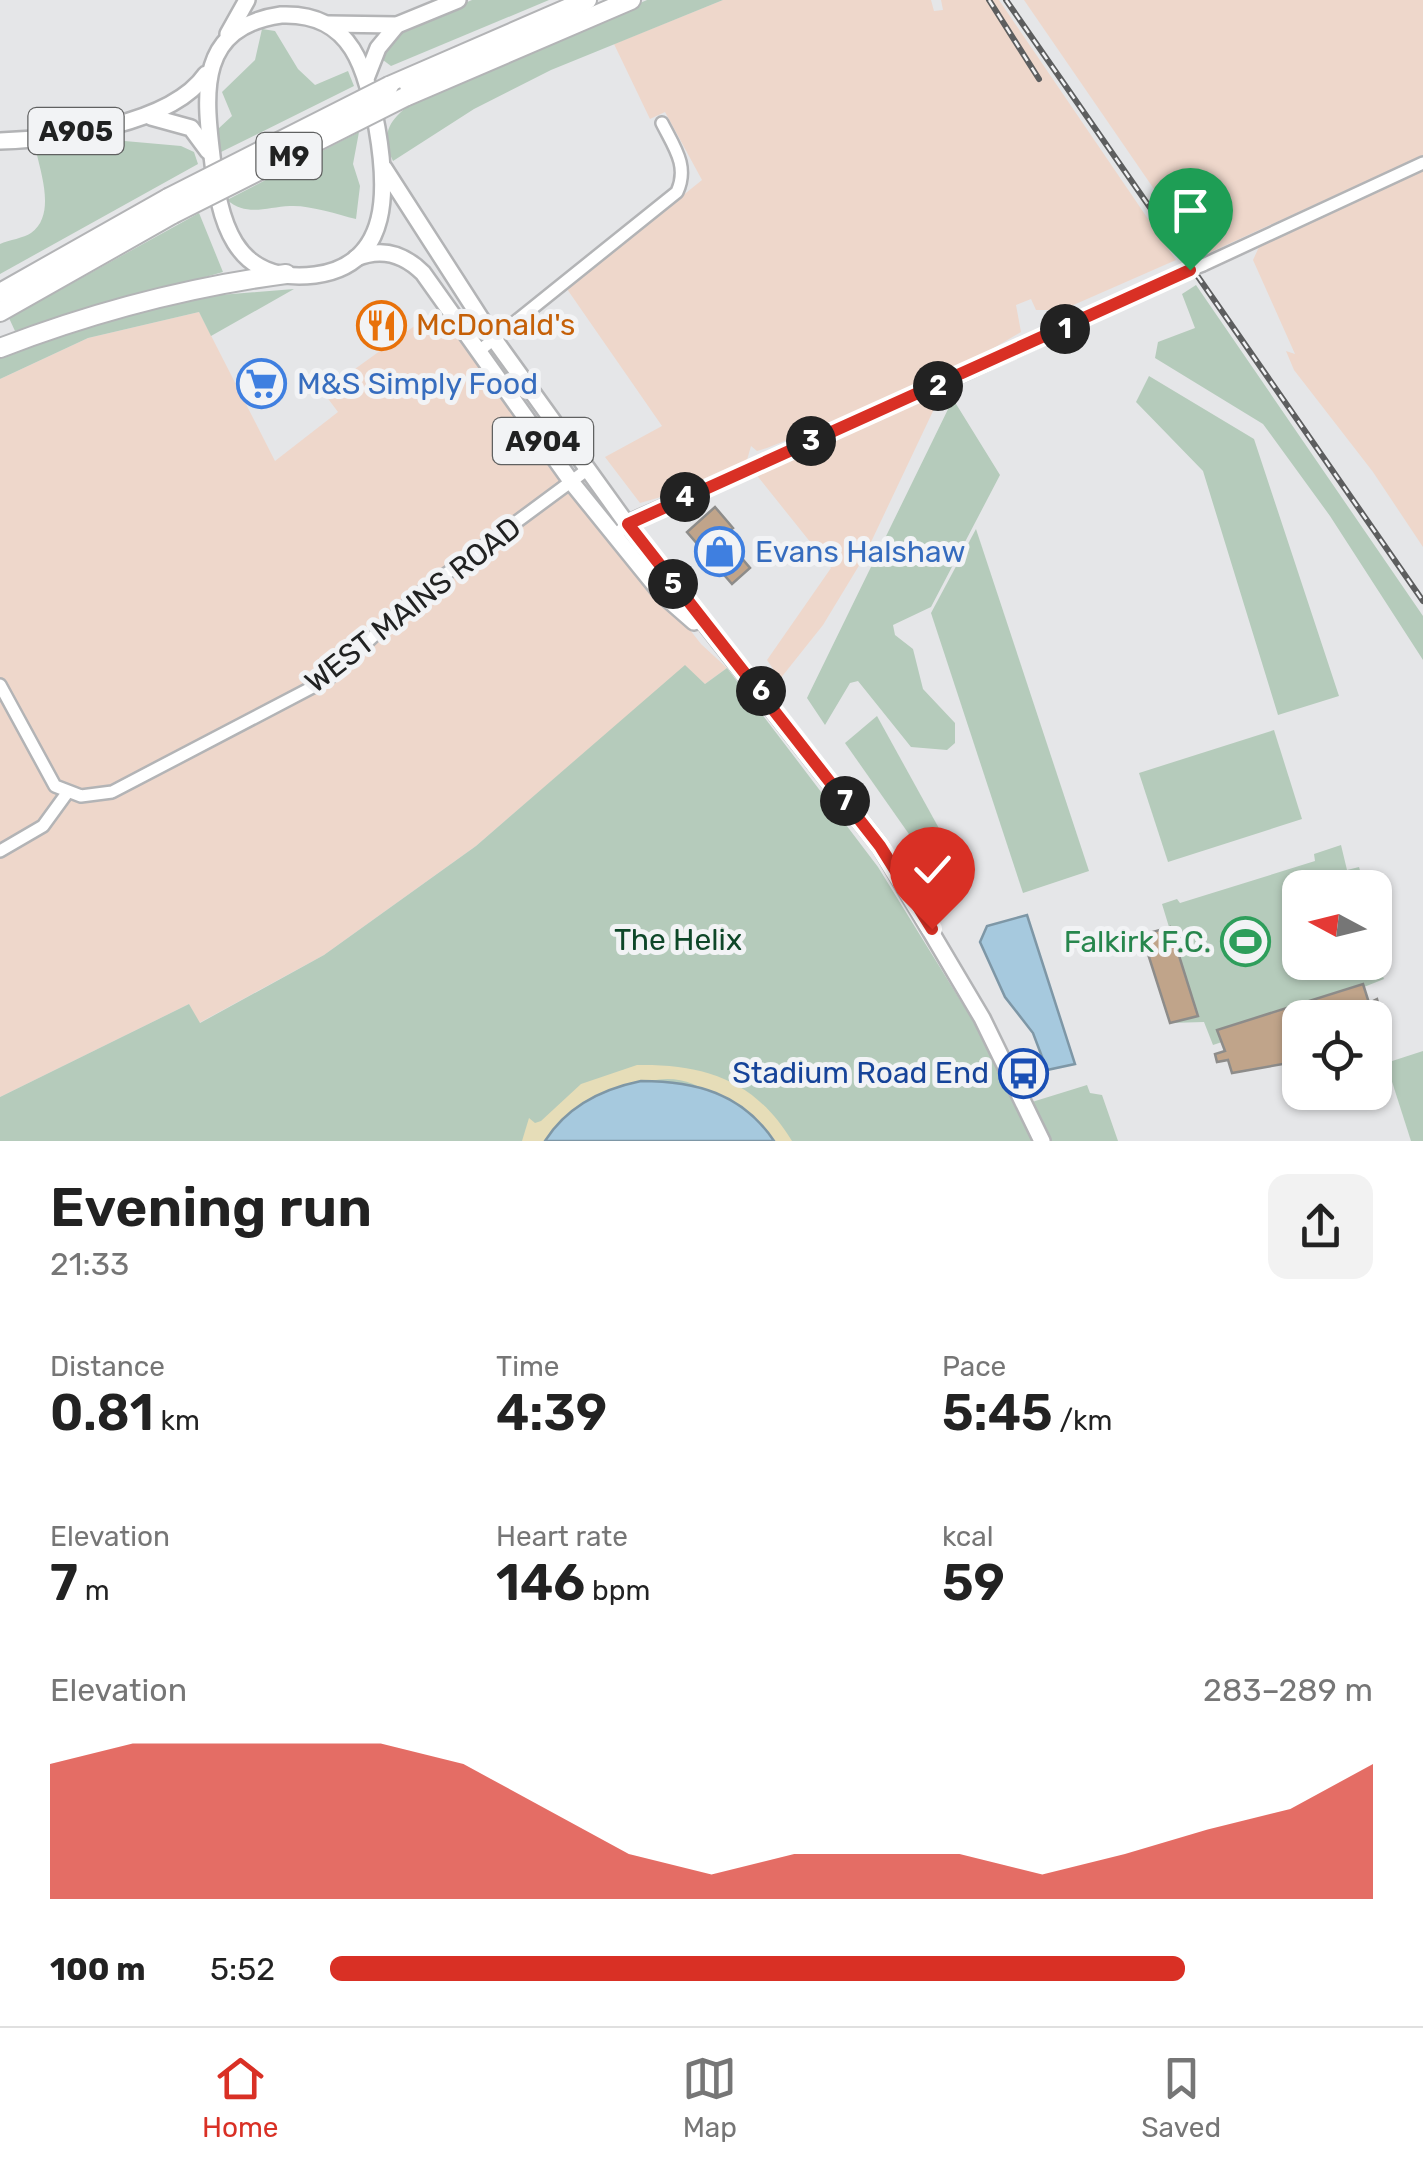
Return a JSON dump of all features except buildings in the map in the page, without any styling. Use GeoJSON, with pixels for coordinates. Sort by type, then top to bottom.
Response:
{"type":"FeatureCollection","features":[{"type":"Feature","properties":{"kind":"highway","name":"M9"},"geometry":{"type":"LineString","coordinates":[[0,293],[587,0]]}},
{"type":"Feature","properties":{"kind":"highway","name":"M9"},"geometry":{"type":"LineString","coordinates":[[397,92],[630,0]]}},
{"type":"Feature","properties":{"kind":"highway","name":"M9"},"geometry":{"type":"LineString","coordinates":[[0,312],[171,206]]}},
{"type":"Feature","properties":{"kind":"highway"},"geometry":{"type":"LineString","coordinates":[[0,348],[116,310],[286,274]]}},
{"type":"Feature","properties":{"kind":"main road"},"geometry":{"type":"LineString","coordinates":[[247,0],[213,60],[205,94],[218,206],[229,236],[253,263],[286,274],[324,274],[354,259],[370,241],[380,218],[384,168],[368,76],[356,51],[304,0]]}},
{"type":"Feature","properties":{"kind":"main road"},"geometry":{"type":"LineString","coordinates":[[213,60],[238,31],[261,18],[292,14],[324,23],[397,26],[458,0]]}},
{"type":"Feature","properties":{"kind":"main road"},"geometry":{"type":"LineString","coordinates":[[368,76],[378,48],[397,26]]}},
{"type":"Feature","properties":{"kind":"main road","name":"A905"},"geometry":{"type":"LineString","coordinates":[[0,142],[151,116],[192,90],[213,60]]}},
{"type":"Feature","properties":{"kind":"main road","name":"A905"},"geometry":{"type":"LineString","coordinates":[[151,116],[191,128],[212,157]]}},
{"type":"Feature","properties":{"kind":"main road","name":"A904"},"geometry":{"type":"LineString","coordinates":[[384,168],[494,339],[588,470],[880,846],[982,1018],[1042,1141]]}},
{"type":"Feature","properties":{"kind":"main road","name":"A904"},"geometry":{"type":"LineString","coordinates":[[354,259],[384,253],[414,263],[615,536],[662,594],[730,654]]}},
{"type":"Feature","properties":{"kind":"street"},"geometry":{"type":"LineString","coordinates":[[480,351],[677,192],[683,172],[681,159],[662,123]]}},
{"type":"Feature","properties":{"kind":"street"},"geometry":{"type":"LineString","coordinates":[[615,536],[628,524],[948,382],[1423,163]]}},
{"type":"Feature","properties":{"kind":"street","name":"WEST MAINS ROAD"},"geometry":{"type":"LineString","coordinates":[[67,793],[96,796],[112,792],[328,679],[415,597],[588,470]]}},
{"type":"Feature","properties":{"kind":"street"},"geometry":{"type":"LineString","coordinates":[[0,685],[46,773],[67,793],[43,826],[0,851]]}},
{"type":"Feature","properties":{"kind":"shaded area"},"geometry":{"type":"Polygon","coordinates":[[[723,0],[931,0],[934,11],[943,10],[941,0],[999,0],[1176,260],[1062,310],[1036,310],[1031,299],[1016,305],[1021,332],[946,376],[943,390],[863,559],[823,625],[780,679],[767,660],[831,568],[755,473],[910,404],[912,390],[767,448],[757,451],[751,446],[747,460],[689,489],[640,503],[605,457],[662,426],[567,289],[702,180],[665,112],[650,119],[614,44],[723,0]]]}},
{"type":"Feature","properties":{"kind":"shaded area"},"geometry":{"type":"Polygon","coordinates":[[[1024,0],[1423,0],[1423,155],[1198,258],[1173,206],[1167,208],[1024,0]]]}},
{"type":"Feature","properties":{"kind":"shaded area"},"geometry":{"type":"Polygon","coordinates":[[[1423,164],[1423,547],[1373,472],[1294,370],[1286,351],[1295,354],[1253,260],[1259,247],[1423,164]]]}},
{"type":"Feature","properties":{"kind":"shaded area"},"geometry":{"type":"Polygon","coordinates":[[[445,304],[662,594],[701,644],[727,668],[705,684],[685,666],[476,846],[324,955],[199,1023],[189,1004],[0,1097],[0,379],[88,338],[199,312],[275,461],[338,412],[323,392],[445,304]]]}},
{"type":"Feature","properties":{"kind":"green space"},"geometry":{"type":"Polygon","coordinates":[[[472,0],[549,0],[391,66],[383,60],[384,44],[397,31],[472,0]]]}},
{"type":"Feature","properties":{"kind":"green space"},"geometry":{"type":"Polygon","coordinates":[[[647,0],[723,0],[551,70],[474,109],[393,161],[387,134],[399,113],[415,101],[647,0]]]}},
{"type":"Feature","properties":{"kind":"green space"},"geometry":{"type":"Polygon","coordinates":[[[262,29],[275,31],[298,69],[315,85],[348,71],[354,86],[219,153],[218,129],[232,116],[222,92],[255,60],[262,29]]]}},
{"type":"Feature","properties":{"kind":"green space"},"geometry":{"type":"Polygon","coordinates":[[[359,132],[353,164],[360,186],[356,219],[298,206],[250,210],[227,200],[359,132]]]}},
{"type":"Feature","properties":{"kind":"green space"},"geometry":{"type":"Polygon","coordinates":[[[102,139],[181,146],[194,152],[198,164],[0,274],[0,244],[31,233],[43,217],[44,185],[37,155],[49,143],[90,145],[102,139]]]}},
{"type":"Feature","properties":{"kind":"green space"},"geometry":{"type":"Polygon","coordinates":[[[199,213],[223,272],[15,331],[9,318],[199,213]]]}},
{"type":"Feature","properties":{"kind":"green space"},"geometry":{"type":"Polygon","coordinates":[[[1196,285],[1423,616],[1423,660],[1330,516],[1263,424],[1155,358],[1158,342],[1195,328],[1182,294],[1196,285]]]}},
{"type":"Feature","properties":{"kind":"green space"},"geometry":{"type":"Polygon","coordinates":[[[294,289],[211,336],[199,312],[88,338],[0,379],[0,355],[70,328],[196,297],[294,289]]]}},
{"type":"Feature","properties":{"kind":"green space"},"geometry":{"type":"Polygon","coordinates":[[[1149,376],[1254,439],[1339,696],[1278,715],[1203,471],[1136,402],[1149,376]]]}},
{"type":"Feature","properties":{"kind":"green space"},"geometry":{"type":"Polygon","coordinates":[[[953,399],[1000,475],[931,607],[893,625],[895,635],[913,649],[923,689],[955,723],[955,743],[947,750],[911,747],[858,681],[850,683],[825,725],[807,698],[953,399]]]}},
{"type":"Feature","properties":{"kind":"green space"},"geometry":{"type":"Polygon","coordinates":[[[976,529],[1089,871],[1023,893],[931,613],[976,529]]]}},
{"type":"Feature","properties":{"kind":"green space","name":"The Helix"},"geometry":{"type":"Polygon","coordinates":[[[685,665],[705,684],[727,668],[878,867],[1025,1105],[1039,1141],[0,1141],[0,1097],[189,1004],[200,1023],[324,955],[476,846],[685,665]]]}},
{"type":"Feature","properties":{"kind":"green space"},"geometry":{"type":"Polygon","coordinates":[[[877,716],[957,861],[937,874],[845,743],[877,716]]]}},
{"type":"Feature","properties":{"kind":"green space"},"geometry":{"type":"Polygon","coordinates":[[[1274,730],[1302,819],[1168,862],[1139,773],[1274,730]]]}},
{"type":"Feature","properties":{"kind":"green space"},"geometry":{"type":"Polygon","coordinates":[[[1341,845],[1347,870],[1286,870],[1315,861],[1314,854],[1341,845]]]}},
{"type":"Feature","properties":{"kind":"green space"},"geometry":{"type":"Polygon","coordinates":[[[1282,871],[1282,980],[1382,980],[1364,987],[1368,1000],[1282,1000],[1282,1064],[1232,1073],[1228,1060],[1217,1062],[1215,1054],[1225,1051],[1222,1042],[1213,1045],[1204,1022],[1170,1023],[1142,935],[1169,927],[1162,904],[1177,899],[1180,903],[1282,871]]]}},
{"type":"Feature","properties":{"kind":"green space"},"geometry":{"type":"Polygon","coordinates":[[[1423,1051],[1423,1141],[1411,1141],[1392,1082],[1392,1061],[1423,1051]]]}},
{"type":"Feature","properties":{"kind":"green space"},"geometry":{"type":"Polygon","coordinates":[[[1087,1085],[1090,1093],[1102,1095],[1118,1141],[1050,1141],[1032,1102],[1087,1085]]]}},
{"type":"Feature","properties":{"kind":"sand"},"geometry":{"type":"Polygon","coordinates":[[[637,1065],[685,1068],[726,1080],[762,1103],[792,1141],[774,1141],[766,1129],[721,1099],[675,1079],[638,1084],[551,1131],[545,1141],[522,1141],[529,1118],[535,1123],[541,1121],[581,1084],[637,1065]]]}},
{"type":"Feature","properties":{"kind":"water"},"geometry":{"type":"Polygon","coordinates":[[[1027,915],[1075,1064],[1047,1070],[1033,1033],[1005,997],[980,942],[987,926],[1027,915]]]}},
{"type":"Feature","properties":{"kind":"water"},"geometry":{"type":"Polygon","coordinates":[[[641,1081],[680,1084],[716,1093],[747,1111],[774,1141],[545,1141],[564,1118],[587,1101],[641,1081]]]}},
{"type":"Feature","properties":{"kind":"railway"},"geometry":{"type":"LineString","coordinates":[[989,0],[1039,79]]}},
{"type":"Feature","properties":{"kind":"railway"},"geometry":{"type":"LineString","coordinates":[[1006,0],[1423,601]]}},
{"type":"Feature","properties":{"kind":"place","name":"McDonald's"},"geometry":{"type":"Point","coordinates":[381,325]}},
{"type":"Feature","properties":{"kind":"place","name":"M&S Simply Food"},"geometry":{"type":"Point","coordinates":[262,384]}},
{"type":"Feature","properties":{"kind":"place","name":"Evans Halshaw"},"geometry":{"type":"Point","coordinates":[720,552]}},
{"type":"Feature","properties":{"kind":"place","name":"Falkirk F.C."},"geometry":{"type":"Point","coordinates":[1246,942]}},
{"type":"Feature","properties":{"kind":"place","name":"Stadium Road End"},"geometry":{"type":"Point","coordinates":[1024,1073]}},
{"type":"Feature","properties":{"kind":"route"},"geometry":{"type":"LineString","coordinates":[[932,929],[880,846],[628,524],[1190,270]]}}]}
